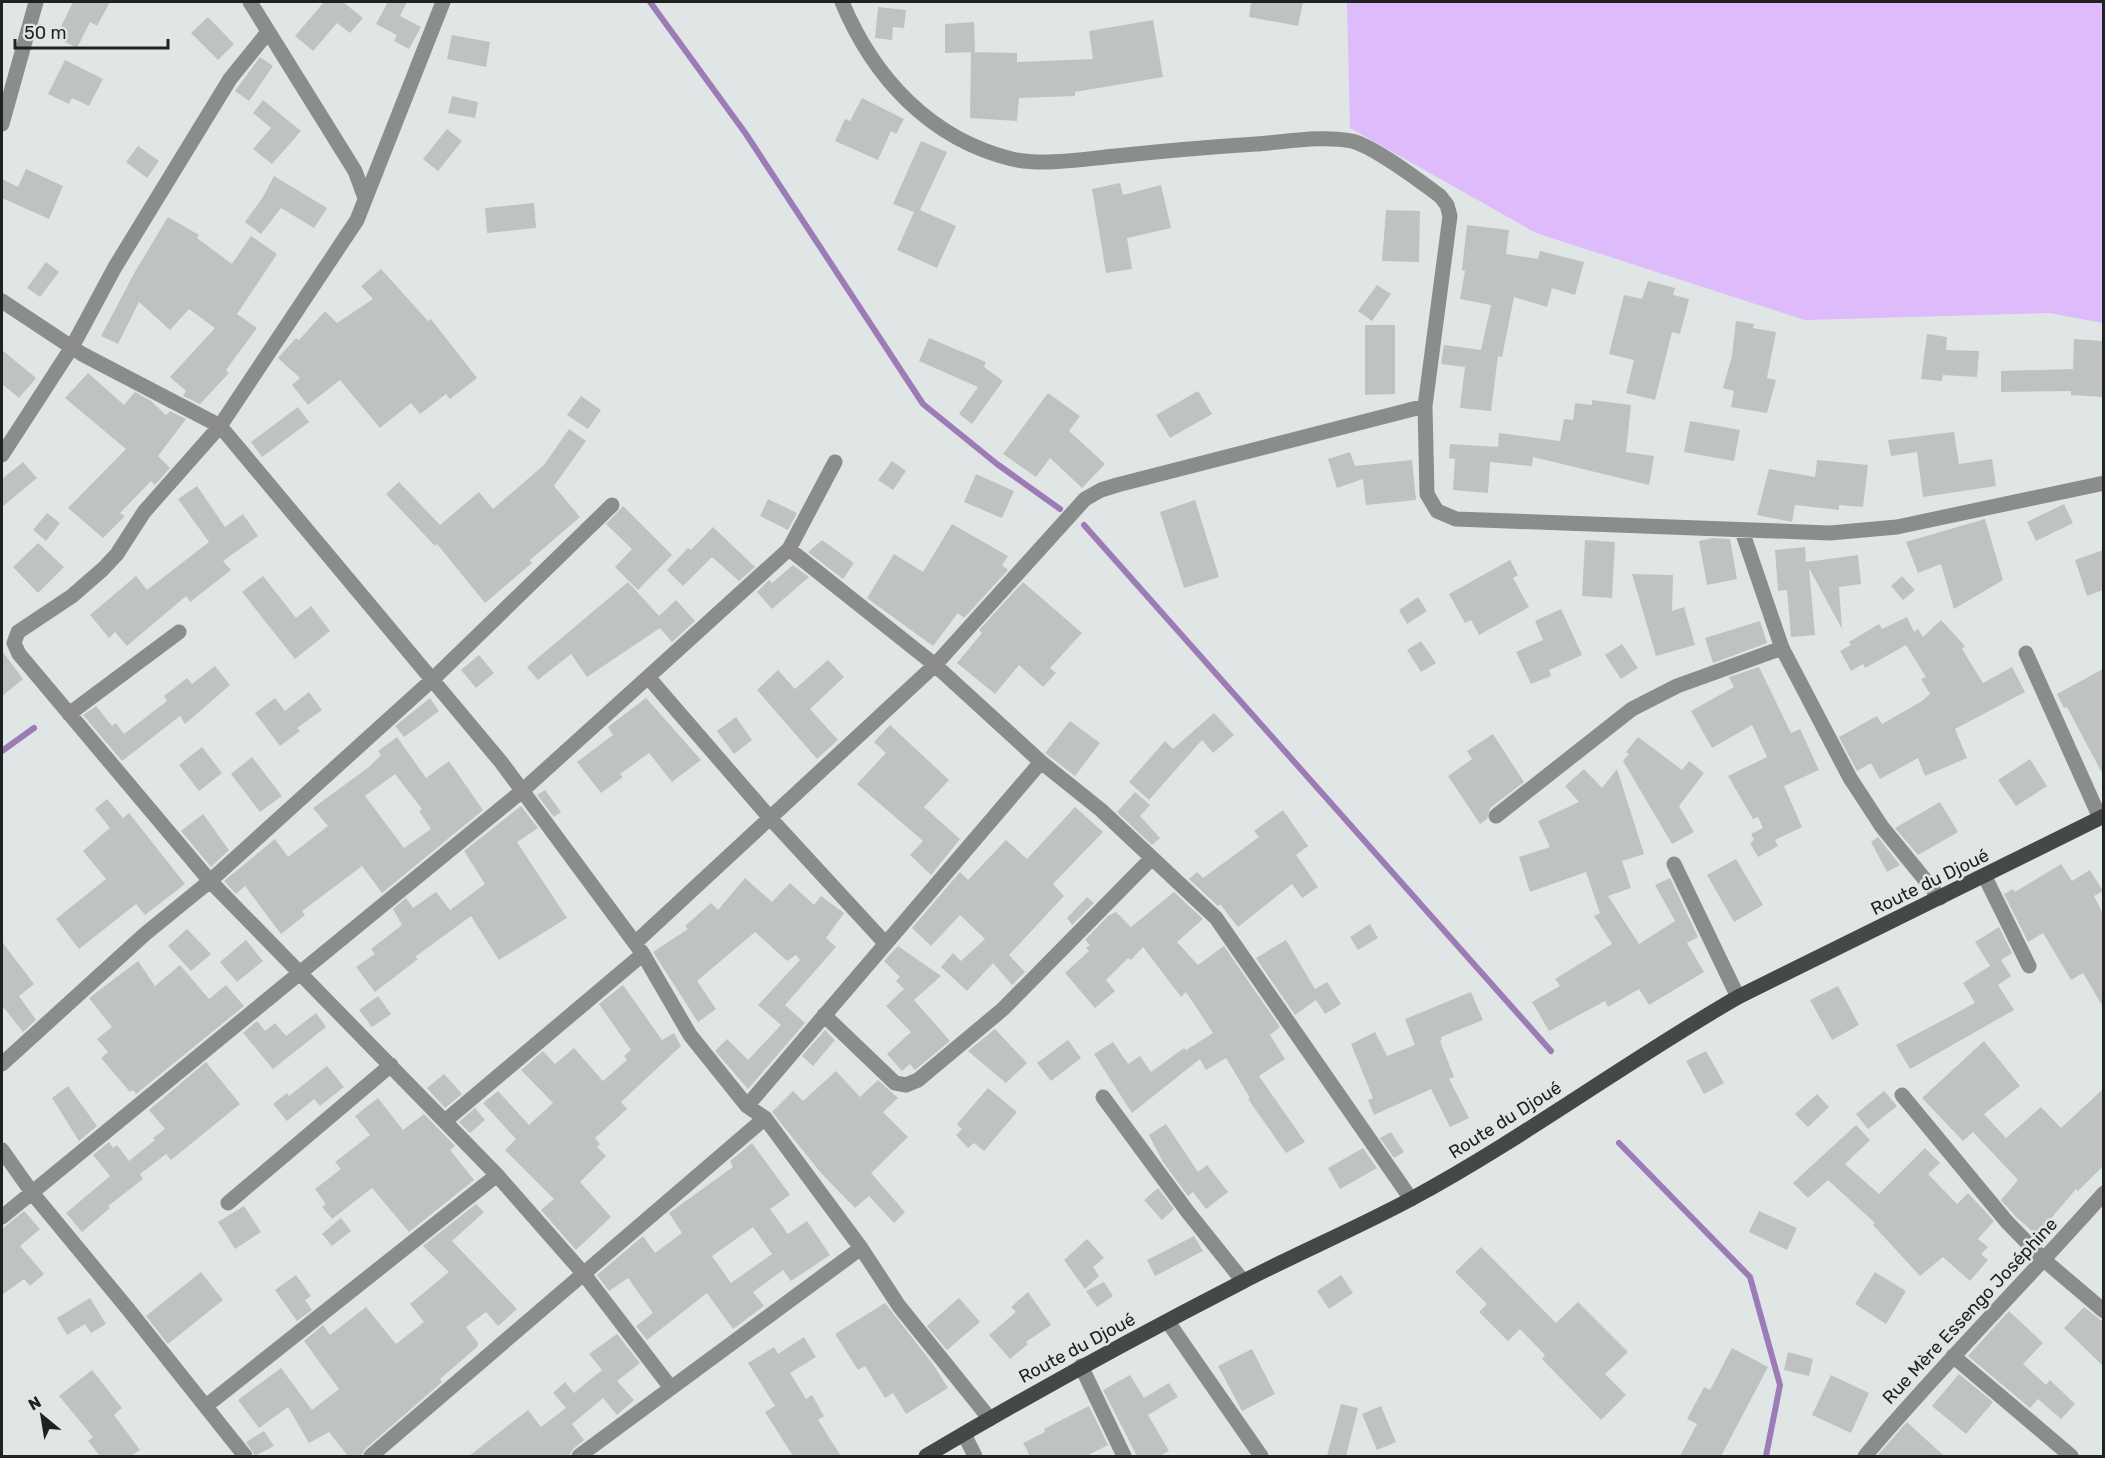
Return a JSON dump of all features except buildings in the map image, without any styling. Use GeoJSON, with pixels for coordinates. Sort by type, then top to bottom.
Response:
{"type":"FeatureCollection","features":[{"type":"Feature","properties":{"kind":"main road","name":"Route du Djoué"},"geometry":{"type":"LineString","coordinates":[[926,1456],[1081,1366],[1243,1281],[1411,1199],[1497,1149],[1738,997],[1985,877],[2102,817]]}},
{"type":"Feature","properties":{"kind":"street"},"geometry":{"type":"LineString","coordinates":[[2,124],[36,2]]}},
{"type":"Feature","properties":{"kind":"street"},"geometry":{"type":"LineString","coordinates":[[250,2],[355,171],[365,198]]}},
{"type":"Feature","properties":{"kind":"street"},"geometry":{"type":"LineString","coordinates":[[2,638],[18,632],[72,596],[103,569],[117,554],[144,512],[220,426],[357,220],[443,2]]}},
{"type":"Feature","properties":{"kind":"street"},"geometry":{"type":"LineString","coordinates":[[842,2],[879,70],[911,107],[960,139],[1013,159],[1064,161],[1195,148],[1315,140],[1352,141],[1372,151],[1431,190],[1447,205],[1450,216],[1425,406],[1427,494],[1437,511],[1456,519],[1830,533],[1897,527],[2103,483]]}},
{"type":"Feature","properties":{"kind":"street"},"geometry":{"type":"LineString","coordinates":[[2,454],[72,347],[115,267],[230,79],[268,32]]}},
{"type":"Feature","properties":{"kind":"street"},"geometry":{"type":"LineString","coordinates":[[2,301],[72,347],[220,426],[522,791],[639,948],[690,1035],[747,1106],[765,1118],[861,1248],[899,1306],[990,1419]]}},
{"type":"Feature","properties":{"kind":"street"},"geometry":{"type":"LineString","coordinates":[[445,1121],[639,948],[770,818],[935,665],[1085,499],[1101,490],[1425,406]]}},
{"type":"Feature","properties":{"kind":"street"},"geometry":{"type":"LineString","coordinates":[[2,1217],[33,1194],[522,791],[648,677],[789,549],[836,462]]}},
{"type":"Feature","properties":{"kind":"street"},"geometry":{"type":"LineString","coordinates":[[2,1064],[145,934],[210,881],[432,680],[612,505]]}},
{"type":"Feature","properties":{"kind":"street"},"geometry":{"type":"LineString","coordinates":[[1742,531],[1782,648],[1850,778],[1882,827],[1940,898]]}},
{"type":"Feature","properties":{"kind":"street"},"geometry":{"type":"LineString","coordinates":[[789,549],[935,665],[1041,762],[1101,810],[1216,918],[1411,1199]]}},
{"type":"Feature","properties":{"kind":"street"},"geometry":{"type":"LineString","coordinates":[[18,632],[14,643],[19,654],[210,881],[497,1175],[583,1273],[671,1388]]}},
{"type":"Feature","properties":{"kind":"street"},"geometry":{"type":"LineString","coordinates":[[69,714],[179,632]]}},
{"type":"Feature","properties":{"kind":"street"},"geometry":{"type":"LineString","coordinates":[[1496,816],[1632,709],[1677,686],[1782,648]]}},
{"type":"Feature","properties":{"kind":"street"},"geometry":{"type":"LineString","coordinates":[[2026,653],[2102,817]]}},
{"type":"Feature","properties":{"kind":"street"},"geometry":{"type":"LineString","coordinates":[[648,677],[770,818],[885,943]]}},
{"type":"Feature","properties":{"kind":"street"},"geometry":{"type":"LineString","coordinates":[[747,1106],[1041,762]]}},
{"type":"Feature","properties":{"kind":"street"},"geometry":{"type":"LineString","coordinates":[[824,1015],[895,1083],[906,1086],[918,1080],[1004,1009],[1152,858]]}},
{"type":"Feature","properties":{"kind":"street"},"geometry":{"type":"LineString","coordinates":[[1674,864],[1738,997]]}},
{"type":"Feature","properties":{"kind":"street"},"geometry":{"type":"LineString","coordinates":[[1985,877],[2029,966]]}},
{"type":"Feature","properties":{"kind":"street"},"geometry":{"type":"LineString","coordinates":[[228,1203],[391,1065]]}},
{"type":"Feature","properties":{"kind":"street"},"geometry":{"type":"LineString","coordinates":[[1902,1095],[2007,1222],[2044,1260],[2103,1311]]}},
{"type":"Feature","properties":{"kind":"street"},"geometry":{"type":"LineString","coordinates":[[1103,1097],[1186,1211],[1243,1281]]}},
{"type":"Feature","properties":{"kind":"street"},"geometry":{"type":"LineString","coordinates":[[371,1456],[765,1118]]}},
{"type":"Feature","properties":{"kind":"street"},"geometry":{"type":"LineString","coordinates":[[2,1150],[33,1194],[245,1456]]}},
{"type":"Feature","properties":{"kind":"street"},"geometry":{"type":"LineString","coordinates":[[206,1406],[497,1175]]}},
{"type":"Feature","properties":{"kind":"street","name":"Rue Mère Essengo Joséphine"},"geometry":{"type":"LineString","coordinates":[[1865,1456],[1953,1356],[2044,1260],[2103,1193]]}},
{"type":"Feature","properties":{"kind":"street"},"geometry":{"type":"LineString","coordinates":[[579,1456],[861,1248]]}},
{"type":"Feature","properties":{"kind":"street"},"geometry":{"type":"LineString","coordinates":[[1168,1322],[1261,1456]]}},
{"type":"Feature","properties":{"kind":"street"},"geometry":{"type":"LineString","coordinates":[[1953,1356],[2072,1456]]}},
{"type":"Feature","properties":{"kind":"street"},"geometry":{"type":"LineString","coordinates":[[1081,1366],[1124,1456]]}},
{"type":"Feature","properties":{"kind":"street"},"geometry":{"type":"LineString","coordinates":[[964,1434],[975,1456]]}},
{"type":"Feature","properties":{"kind":"shaded area"},"geometry":{"type":"Polygon","coordinates":[[[1347,2],[2103,2],[2103,323],[2049,313],[1805,320],[1536,233],[1350,128],[1347,2]]]}},
{"type":"Feature","properties":{"kind":"waterway"},"geometry":{"type":"LineString","coordinates":[[650,2],[746,134],[923,404],[997,464],[1060,509]]}},
{"type":"Feature","properties":{"kind":"waterway"},"geometry":{"type":"LineString","coordinates":[[1084,525],[1551,1051]]}},
{"type":"Feature","properties":{"kind":"waterway"},"geometry":{"type":"LineString","coordinates":[[2,751],[34,728]]}},
{"type":"Feature","properties":{"kind":"waterway"},"geometry":{"type":"LineString","coordinates":[[1619,1143],[1750,1277],[1780,1385],[1766,1456]]}}]}
